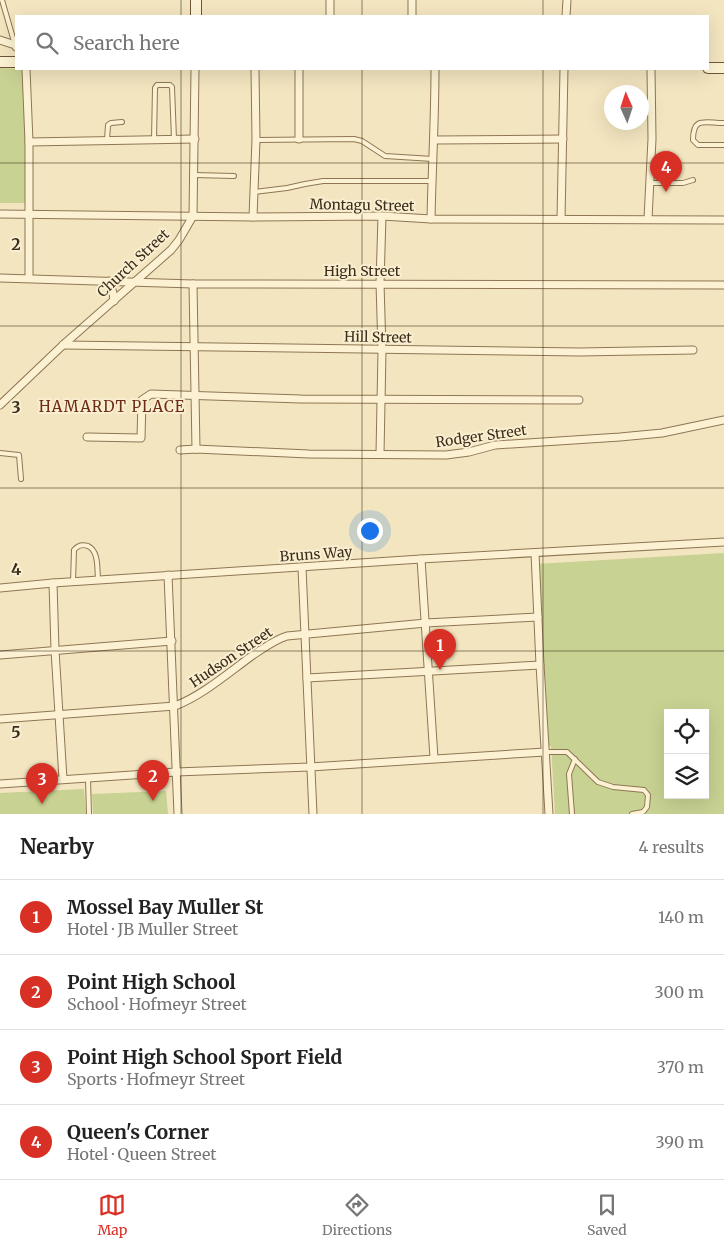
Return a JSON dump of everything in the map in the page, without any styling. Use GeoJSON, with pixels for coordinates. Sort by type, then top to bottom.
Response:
{"type":"FeatureCollection","features":[{"type":"Feature","properties":{"kind":"street"},"geometry":{"type":"LineString","coordinates":[[196,0],[196,15]]}},
{"type":"Feature","properties":{"kind":"street"},"geometry":{"type":"LineString","coordinates":[[330,0],[330,15]]}},
{"type":"Feature","properties":{"kind":"street"},"geometry":{"type":"LineString","coordinates":[[412,0],[412,15]]}},
{"type":"Feature","properties":{"kind":"street"},"geometry":{"type":"LineString","coordinates":[[566,15],[567,0]]}},
{"type":"Feature","properties":{"kind":"street"},"geometry":{"type":"LineString","coordinates":[[0,40],[15,46]]}},
{"type":"Feature","properties":{"kind":"street"},"geometry":{"type":"LineString","coordinates":[[0,62],[15,62]]}},
{"type":"Feature","properties":{"kind":"street"},"geometry":{"type":"LineString","coordinates":[[709,68],[724,68]]}},
{"type":"Feature","properties":{"kind":"street"},"geometry":{"type":"LineString","coordinates":[[26,70],[29,142],[29,278]]}},
{"type":"Feature","properties":{"kind":"street","name":"Church Street"},"geometry":{"type":"LineString","coordinates":[[0,405],[63,344],[114,301],[179,240],[193,216],[196,70]]}},
{"type":"Feature","properties":{"kind":"street"},"geometry":{"type":"LineString","coordinates":[[253,217],[256,140],[255,70]]}},
{"type":"Feature","properties":{"kind":"street"},"geometry":{"type":"LineString","coordinates":[[299,70],[299,139]]}},
{"type":"Feature","properties":{"kind":"street"},"geometry":{"type":"LineString","coordinates":[[431,219],[435,140],[435,70]]}},
{"type":"Feature","properties":{"kind":"street"},"geometry":{"type":"LineString","coordinates":[[561,219],[564,70]]}},
{"type":"Feature","properties":{"kind":"street"},"geometry":{"type":"LineString","coordinates":[[648,219],[652,139],[651,70]]}},
{"type":"Feature","properties":{"kind":"street"},"geometry":{"type":"LineString","coordinates":[[29,142],[195,139]]}},
{"type":"Feature","properties":{"kind":"street"},"geometry":{"type":"LineString","coordinates":[[435,140],[563,139]]}},
{"type":"Feature","properties":{"kind":"street","name":"Montagu Street"},"geometry":{"type":"LineString","coordinates":[[0,214],[724,220]]}},
{"type":"Feature","properties":{"kind":"street"},"geometry":{"type":"LineString","coordinates":[[380,454],[382,216]]}},
{"type":"Feature","properties":{"kind":"street","name":"High Street"},"geometry":{"type":"LineString","coordinates":[[0,278],[193,284],[724,285]]}},
{"type":"Feature","properties":{"kind":"street"},"geometry":{"type":"LineString","coordinates":[[109,282],[114,301]]}},
{"type":"Feature","properties":{"kind":"street"},"geometry":{"type":"LineString","coordinates":[[193,284],[196,449]]}},
{"type":"Feature","properties":{"kind":"street","name":"Hill Street"},"geometry":{"type":"LineString","coordinates":[[63,344],[570,352],[693,350]]}},
{"type":"Feature","properties":{"kind":"street"},"geometry":{"type":"LineString","coordinates":[[87,437],[141,438],[142,400],[151,394],[301,399],[580,400]]}},
{"type":"Feature","properties":{"kind":"street","name":"Rodger Street"},"geometry":{"type":"LineString","coordinates":[[180,450],[309,454],[446,455],[469,452],[495,444],[662,433],[724,420]]}},
{"type":"Feature","properties":{"kind":"street","name":"Bruns Way"},"geometry":{"type":"LineString","coordinates":[[0,588],[168,575],[724,542]]}},
{"type":"Feature","properties":{"kind":"street"},"geometry":{"type":"LineString","coordinates":[[535,553],[549,814]]}},
{"type":"Feature","properties":{"kind":"street"},"geometry":{"type":"LineString","coordinates":[[421,559],[434,758]]}},
{"type":"Feature","properties":{"kind":"street"},"geometry":{"type":"LineString","coordinates":[[302,568],[313,814]]}},
{"type":"Feature","properties":{"kind":"street"},"geometry":{"type":"LineString","coordinates":[[168,575],[178,814]]}},
{"type":"Feature","properties":{"kind":"street"},"geometry":{"type":"LineString","coordinates":[[53,583],[63,779]]}},
{"type":"Feature","properties":{"kind":"street","name":"Hudson Street"},"geometry":{"type":"LineString","coordinates":[[0,719],[174,706],[200,693],[274,641],[286,636],[426,623],[538,617]]}},
{"type":"Feature","properties":{"kind":"street"},"geometry":{"type":"LineString","coordinates":[[0,655],[172,641]]}},
{"type":"Feature","properties":{"kind":"street"},"geometry":{"type":"LineString","coordinates":[[307,678],[540,665]]}},
{"type":"Feature","properties":{"kind":"street"},"geometry":{"type":"LineString","coordinates":[[0,784],[176,772],[310,767],[545,752]]}},
{"type":"Feature","properties":{"kind":"lane"},"geometry":{"type":"LineString","coordinates":[[2,0],[15,43]]}},
{"type":"Feature","properties":{"kind":"lane"},"geometry":{"type":"LineString","coordinates":[[154,140],[155,88],[157,85],[170,85],[172,87],[174,139]]}},
{"type":"Feature","properties":{"kind":"lane"},"geometry":{"type":"LineString","coordinates":[[107,140],[108,125],[122,122]]}},
{"type":"Feature","properties":{"kind":"lane"},"geometry":{"type":"LineString","coordinates":[[724,123],[700,123],[693,129],[693,140],[698,145],[724,146]]}},
{"type":"Feature","properties":{"kind":"lane"},"geometry":{"type":"LineString","coordinates":[[256,140],[354,139],[362,141],[385,156],[433,159]]}},
{"type":"Feature","properties":{"kind":"lane"},"geometry":{"type":"LineString","coordinates":[[194,175],[234,176]]}},
{"type":"Feature","properties":{"kind":"lane"},"geometry":{"type":"LineString","coordinates":[[650,182],[683,183],[693,180]]}},
{"type":"Feature","properties":{"kind":"lane"},"geometry":{"type":"LineString","coordinates":[[254,192],[323,181],[432,181]]}},
{"type":"Feature","properties":{"kind":"lane"},"geometry":{"type":"LineString","coordinates":[[0,453],[19,455],[21,479]]}},
{"type":"Feature","properties":{"kind":"lane"},"geometry":{"type":"LineString","coordinates":[[73,582],[74,550],[78,546],[84,545],[96,553],[98,580]]}},
{"type":"Feature","properties":{"kind":"lane"},"geometry":{"type":"LineString","coordinates":[[545,752],[563,751],[571,755],[598,782],[613,787],[641,789],[646,792],[647,807],[643,812],[632,814]]}},
{"type":"Feature","properties":{"kind":"lane"},"geometry":{"type":"LineString","coordinates":[[572,814],[569,774],[575,759]]}},
{"type":"Feature","properties":{"kind":"lane"},"geometry":{"type":"LineString","coordinates":[[88,778],[89,814]]}},
{"type":"Feature","properties":{"kind":"green space"},"geometry":{"type":"Polygon","coordinates":[[[0,68],[15,69],[24,70],[28,203],[0,203],[0,68]]]}},
{"type":"Feature","properties":{"kind":"green space"},"geometry":{"type":"Polygon","coordinates":[[[724,553],[724,814],[555,814],[551,746],[546,746],[536,564],[724,553]]]}},
{"type":"Feature","properties":{"kind":"green space"},"geometry":{"type":"Polygon","coordinates":[[[84,789],[86,814],[0,814],[0,793],[84,789]]]}},
{"type":"Feature","properties":{"kind":"green space"},"geometry":{"type":"Polygon","coordinates":[[[166,791],[168,814],[93,814],[92,794],[166,791]]]}},
{"type":"Feature","properties":{"kind":"place","name":"Queen's Corner"},"geometry":{"type":"Point","coordinates":[666,192]}},
{"type":"Feature","properties":{"kind":"place","name":"Mossel Bay Muller St"},"geometry":{"type":"Point","coordinates":[440,670]}},
{"type":"Feature","properties":{"kind":"place","name":"Point High School"},"geometry":{"type":"Point","coordinates":[153,801]}},
{"type":"Feature","properties":{"kind":"place","name":"Point High School Sport Field"},"geometry":{"type":"Point","coordinates":[42,804]}},
{"type":"Feature","properties":{"kind":"district","name":"HAMARDT PLACE"},"geometry":{"type":"Point","coordinates":[112,406]}}]}
